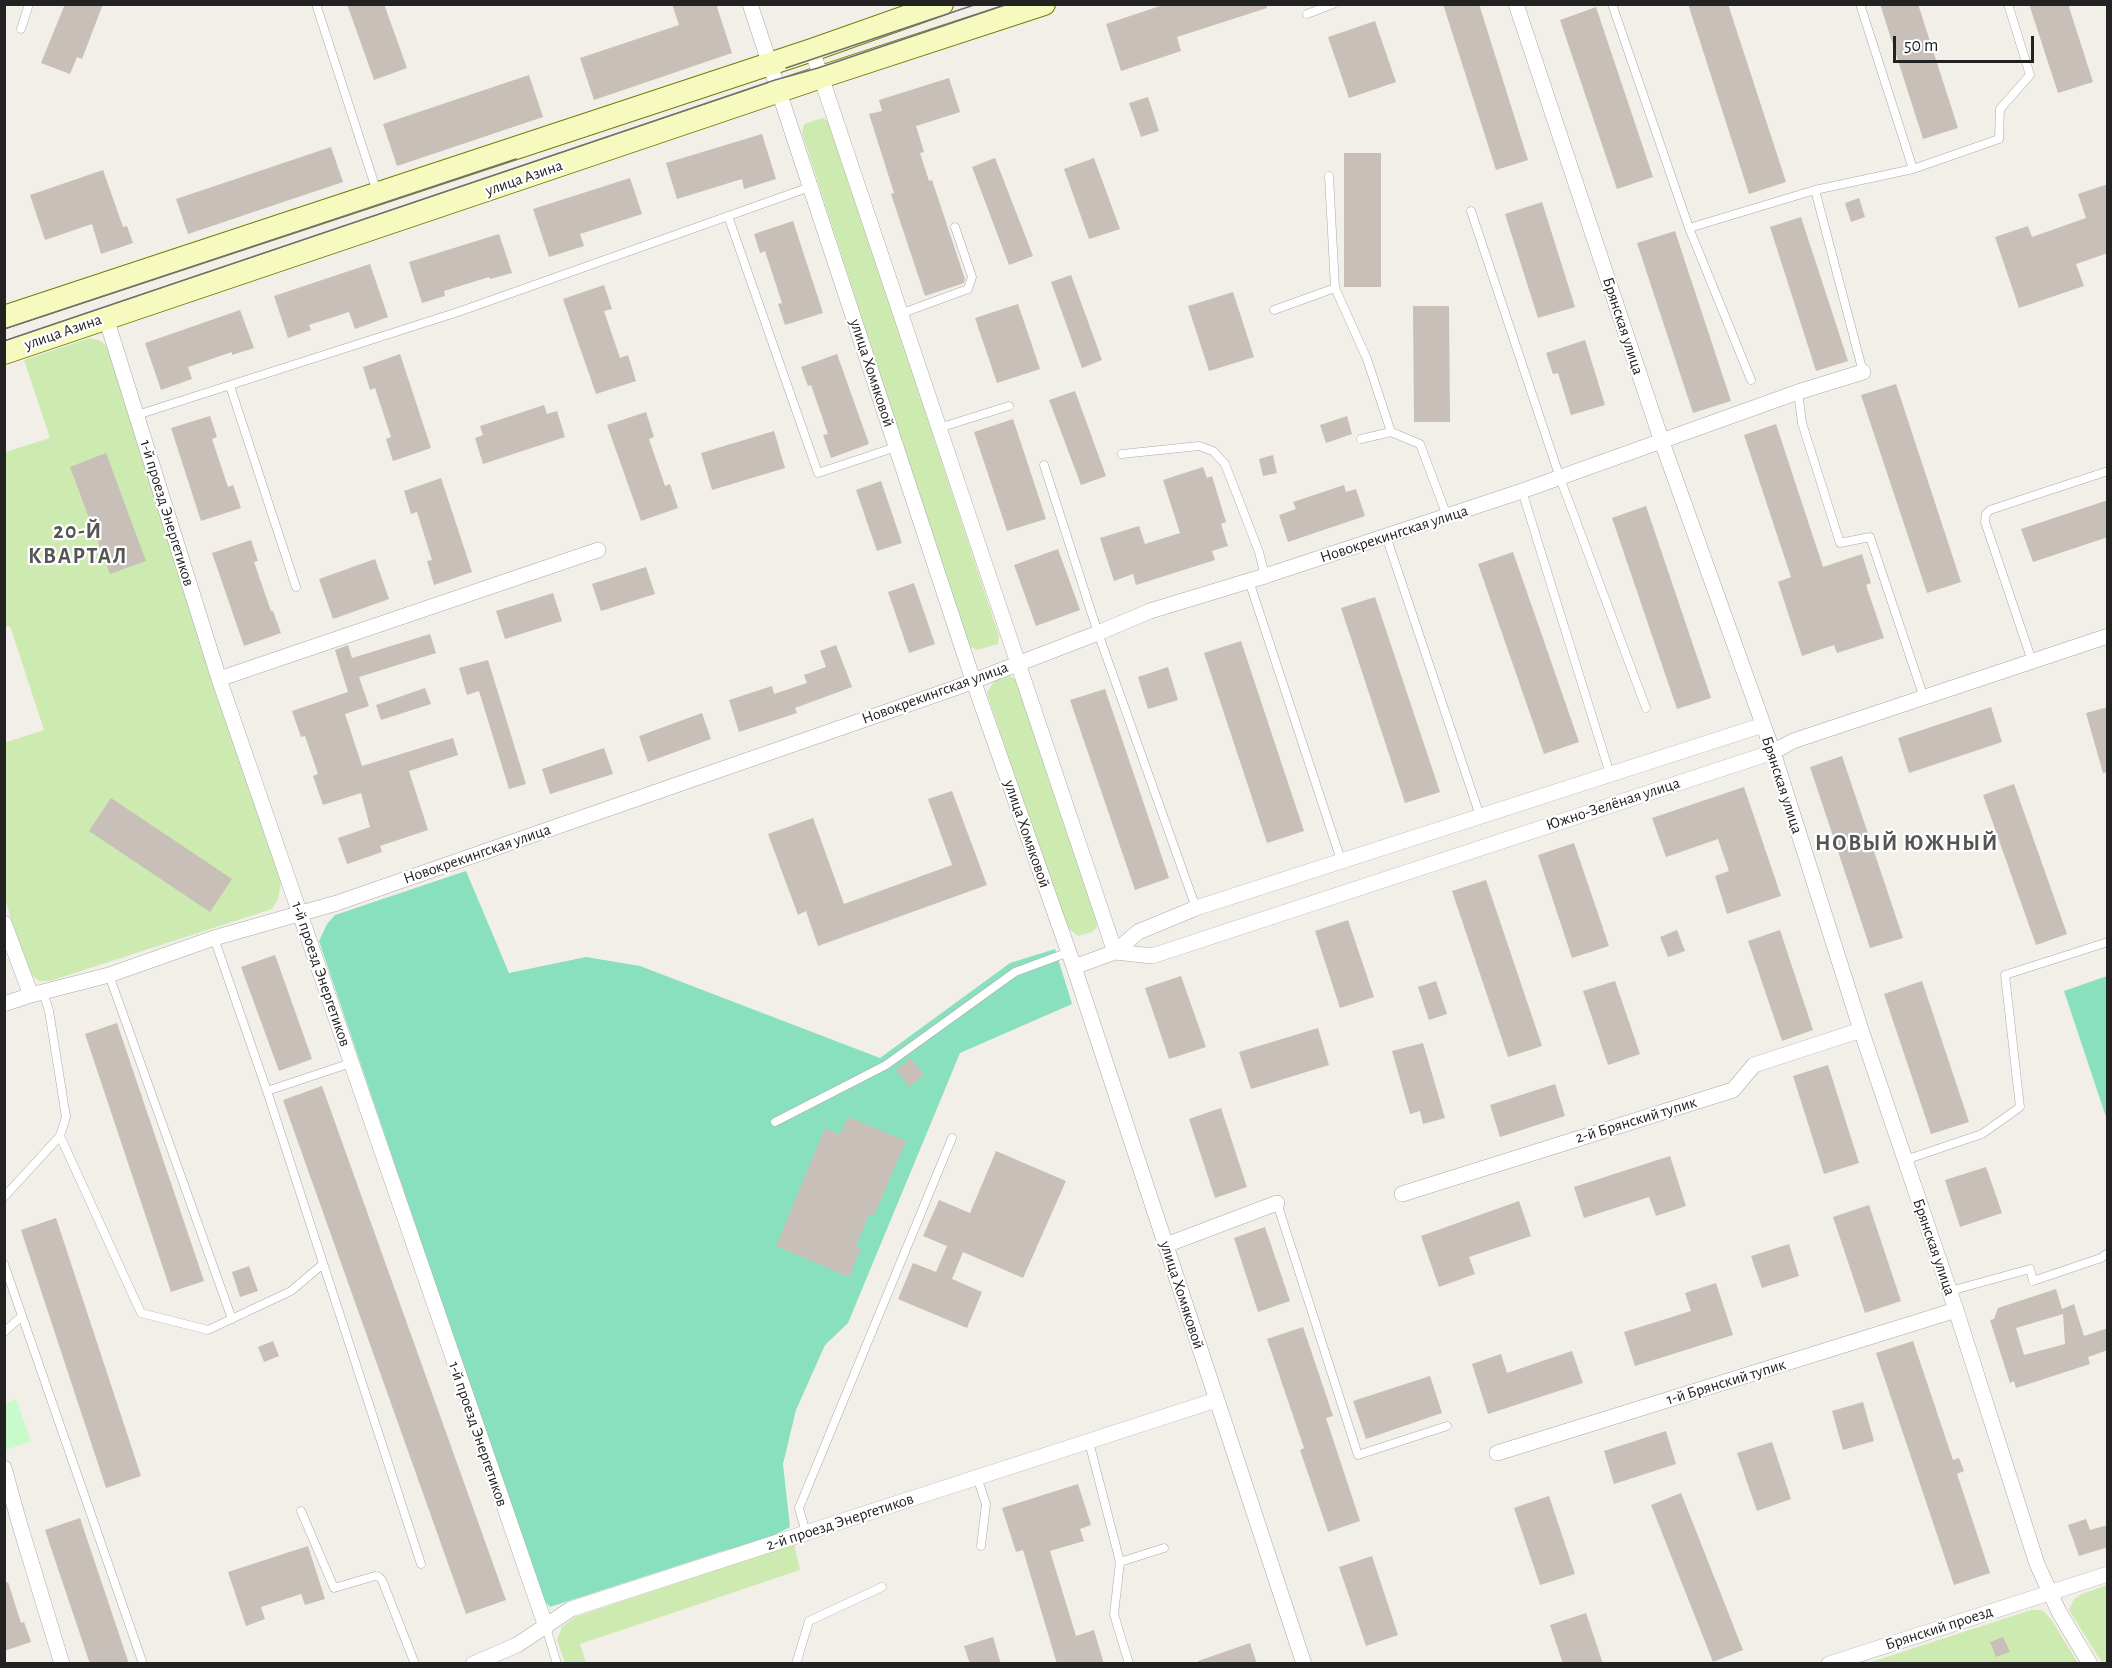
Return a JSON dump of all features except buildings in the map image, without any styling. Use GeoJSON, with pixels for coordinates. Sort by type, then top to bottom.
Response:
{"type":"FeatureCollection","features":[{"type":"Feature","properties":{"kind":"main road","name":"улица Азина"},"geometry":{"type":"LineString","coordinates":[[4,317],[812,50],[942,4]]}},
{"type":"Feature","properties":{"kind":"main road","name":"улица Азина"},"geometry":{"type":"LineString","coordinates":[[4,353],[1044,4]]}},
{"type":"Feature","properties":{"kind":"street","name":"улица Хомяковой"},"geometry":{"type":"LineString","coordinates":[[750,4],[973,680],[1072,960],[1304,1664]]}},
{"type":"Feature","properties":{"kind":"street","name":"Брянская улица"},"geometry":{"type":"LineString","coordinates":[[1516,4],[1662,442],[1773,752],[1861,1030],[1950,1291],[2037,1564],[2049,1592],[2090,1664]]}},
{"type":"Feature","properties":{"kind":"street"},"geometry":{"type":"LineString","coordinates":[[812,50],[1115,952]]}},
{"type":"Feature","properties":{"kind":"street","name":"1-й проезд Энергетиков"},"geometry":{"type":"LineString","coordinates":[[106,318],[219,679],[546,1627]]}},
{"type":"Feature","properties":{"kind":"street","name":"Новокрекингская улица"},"geometry":{"type":"LineString","coordinates":[[4,1004],[37,993],[110,975],[214,938],[348,899],[973,680],[1150,611],[1265,576],[1522,491],[1798,392],[1863,372]]}},
{"type":"Feature","properties":{"kind":"street"},"geometry":{"type":"LineString","coordinates":[[219,679],[597,550]]}},
{"type":"Feature","properties":{"kind":"street","name":"Южно-Зелёная улица"},"geometry":{"type":"LineString","coordinates":[[1072,960],[1115,952],[1152,956],[1773,752],[1793,741],[2108,636]]}},
{"type":"Feature","properties":{"kind":"street","name":"Южно-Зелёная улица"},"geometry":{"type":"LineString","coordinates":[[1115,952],[1138,932],[1196,908],[1763,725]]}},
{"type":"Feature","properties":{"kind":"street"},"geometry":{"type":"LineString","coordinates":[[4,923],[37,993]]}},
{"type":"Feature","properties":{"kind":"street","name":"2-й Брянский тупик"},"geometry":{"type":"LineString","coordinates":[[1402,1194],[1733,1090],[1754,1065],[1861,1030]]}},
{"type":"Feature","properties":{"kind":"street"},"geometry":{"type":"LineString","coordinates":[[1166,1245],[1277,1203]]}},
{"type":"Feature","properties":{"kind":"street","name":"1-й Брянский тупик"},"geometry":{"type":"LineString","coordinates":[[1497,1453],[1956,1310]]}},
{"type":"Feature","properties":{"kind":"street","name":"2-й проезд Энергетиков"},"geometry":{"type":"LineString","coordinates":[[473,1664],[518,1645],[571,1609],[1216,1400]]}},
{"type":"Feature","properties":{"kind":"street"},"geometry":{"type":"LineString","coordinates":[[4,1468],[12,1526],[62,1664]]}},
{"type":"Feature","properties":{"kind":"street","name":"Брянский проезд"},"geometry":{"type":"LineString","coordinates":[[1829,1664],[2108,1574]]}},
{"type":"Feature","properties":{"kind":"lane"},"geometry":{"type":"LineString","coordinates":[[21,28],[29,4]]}},
{"type":"Feature","properties":{"kind":"lane"},"geometry":{"type":"LineString","coordinates":[[316,4],[378,193]]}},
{"type":"Feature","properties":{"kind":"lane"},"geometry":{"type":"LineString","coordinates":[[1612,4],[1689,228],[1751,380]]}},
{"type":"Feature","properties":{"kind":"lane"},"geometry":{"type":"LineString","coordinates":[[1860,4],[1913,169]]}},
{"type":"Feature","properties":{"kind":"lane"},"geometry":{"type":"LineString","coordinates":[[1689,228],[1815,190],[1913,169],[1999,139],[2000,109],[2030,75],[2008,4]]}},
{"type":"Feature","properties":{"kind":"lane"},"geometry":{"type":"LineString","coordinates":[[1307,14],[1331,5]]}},
{"type":"Feature","properties":{"kind":"lane"},"geometry":{"type":"LineString","coordinates":[[1329,176],[1335,288],[1367,359],[1392,432]]}},
{"type":"Feature","properties":{"kind":"lane"},"geometry":{"type":"LineString","coordinates":[[137,415],[461,311],[810,187]]}},
{"type":"Feature","properties":{"kind":"lane"},"geometry":{"type":"LineString","coordinates":[[1815,190],[1863,372]]}},
{"type":"Feature","properties":{"kind":"lane"},"geometry":{"type":"LineString","coordinates":[[1471,211],[1560,478],[1646,708]]}},
{"type":"Feature","properties":{"kind":"lane"},"geometry":{"type":"LineString","coordinates":[[728,216],[818,473],[896,447]]}},
{"type":"Feature","properties":{"kind":"lane"},"geometry":{"type":"LineString","coordinates":[[900,314],[968,289],[972,277],[955,227]]}},
{"type":"Feature","properties":{"kind":"lane"},"geometry":{"type":"LineString","coordinates":[[1274,310],[1335,288]]}},
{"type":"Feature","properties":{"kind":"lane"},"geometry":{"type":"LineString","coordinates":[[230,386],[296,587]]}},
{"type":"Feature","properties":{"kind":"lane"},"geometry":{"type":"LineString","coordinates":[[1798,392],[1802,423],[1840,543],[1870,537],[1924,699]]}},
{"type":"Feature","properties":{"kind":"lane"},"geometry":{"type":"LineString","coordinates":[[939,428],[1009,406]]}},
{"type":"Feature","properties":{"kind":"lane"},"geometry":{"type":"LineString","coordinates":[[1361,439],[1392,432],[1420,444],[1447,516]]}},
{"type":"Feature","properties":{"kind":"lane"},"geometry":{"type":"LineString","coordinates":[[1122,454],[1199,446],[1213,451],[1225,464],[1259,552],[1265,576]]}},
{"type":"Feature","properties":{"kind":"lane"},"geometry":{"type":"LineString","coordinates":[[1044,465],[1098,633],[1196,908]]}},
{"type":"Feature","properties":{"kind":"lane"},"geometry":{"type":"LineString","coordinates":[[2032,661],[1985,522],[1986,514],[1990,510],[2108,471]]}},
{"type":"Feature","properties":{"kind":"lane"},"geometry":{"type":"LineString","coordinates":[[1522,491],[1610,774]]}},
{"type":"Feature","properties":{"kind":"lane"},"geometry":{"type":"LineString","coordinates":[[1386,536],[1480,816]]}},
{"type":"Feature","properties":{"kind":"lane"},"geometry":{"type":"LineString","coordinates":[[1249,581],[1341,860]]}},
{"type":"Feature","properties":{"kind":"lane"},"geometry":{"type":"LineString","coordinates":[[214,938],[267,1091],[421,1564]]}},
{"type":"Feature","properties":{"kind":"lane"},"geometry":{"type":"LineString","coordinates":[[1905,1160],[1982,1134],[2020,1107],[2005,975],[2108,942]]}},
{"type":"Feature","properties":{"kind":"lane"},"geometry":{"type":"LineString","coordinates":[[775,1122],[886,1065],[1015,972],[1072,960]]}},
{"type":"Feature","properties":{"kind":"lane"},"geometry":{"type":"LineString","coordinates":[[110,975],[232,1319]]}},
{"type":"Feature","properties":{"kind":"lane"},"geometry":{"type":"LineString","coordinates":[[5,1195],[60,1136],[66,1117],[49,1011],[37,993]]}},
{"type":"Feature","properties":{"kind":"lane"},"geometry":{"type":"LineString","coordinates":[[267,1091],[351,1063]]}},
{"type":"Feature","properties":{"kind":"lane"},"geometry":{"type":"LineString","coordinates":[[60,1136],[141,1313],[208,1330],[291,1291],[323,1264]]}},
{"type":"Feature","properties":{"kind":"lane"},"geometry":{"type":"LineString","coordinates":[[806,1533],[799,1508],[952,1138]]}},
{"type":"Feature","properties":{"kind":"lane"},"geometry":{"type":"LineString","coordinates":[[1277,1203],[1358,1455],[1447,1426]]}},
{"type":"Feature","properties":{"kind":"lane"},"geometry":{"type":"LineString","coordinates":[[1950,1291],[2030,1269],[2033,1281],[2100,1258],[2108,1253]]}},
{"type":"Feature","properties":{"kind":"lane"},"geometry":{"type":"LineString","coordinates":[[4,1264],[142,1664]]}},
{"type":"Feature","properties":{"kind":"lane"},"geometry":{"type":"LineString","coordinates":[[4,1332],[22,1316]]}},
{"type":"Feature","properties":{"kind":"lane"},"geometry":{"type":"LineString","coordinates":[[1089,1442],[1119,1562],[1114,1614],[1129,1664]]}},
{"type":"Feature","properties":{"kind":"lane"},"geometry":{"type":"LineString","coordinates":[[977,1477],[986,1503],[981,1546]]}},
{"type":"Feature","properties":{"kind":"lane"},"geometry":{"type":"LineString","coordinates":[[301,1511],[334,1588],[375,1576],[382,1580],[415,1664]]}},
{"type":"Feature","properties":{"kind":"lane"},"geometry":{"type":"LineString","coordinates":[[1119,1562],[1164,1548]]}},
{"type":"Feature","properties":{"kind":"lane"},"geometry":{"type":"LineString","coordinates":[[796,1664],[809,1621],[882,1587]]}},
{"type":"Feature","properties":{"kind":"lane"},"geometry":{"type":"LineString","coordinates":[[546,1627],[557,1664]]}},
{"type":"Feature","properties":{"kind":"green space"},"geometry":{"type":"Polygon","coordinates":[[[823,118],[830,122],[999,636],[998,644],[977,650],[968,645],[802,133],[804,124],[823,118]]]}},
{"type":"Feature","properties":{"kind":"green space"},"geometry":{"type":"Polygon","coordinates":[[[90,338],[99,340],[107,346],[281,883],[278,899],[272,909],[50,981],[40,981],[27,972],[5,899],[4,743],[44,730],[10,626],[5,627],[5,452],[50,438],[24,360],[90,338]]]}},
{"type":"Feature","properties":{"kind":"green space"},"geometry":{"type":"Polygon","coordinates":[[[1010,676],[1019,682],[1096,919],[1097,927],[1092,932],[1078,936],[1065,926],[987,693],[995,679],[1010,676]]]}},
{"type":"Feature","properties":{"kind":"green space"},"geometry":{"type":"Polygon","coordinates":[[[466,871],[509,973],[586,957],[640,966],[880,1058],[1010,963],[1055,949],[1072,1004],[960,1053],[848,1323],[825,1345],[796,1410],[783,1464],[790,1527],[763,1541],[726,1550],[550,1607],[542,1598],[319,941],[327,924],[335,915],[466,871]]]}},
{"type":"Feature","properties":{"kind":"green space"},"geometry":{"type":"Polygon","coordinates":[[[2108,976],[2107,1120],[2064,991],[2108,976]]]}},
{"type":"Feature","properties":{"kind":"green space"},"geometry":{"type":"Polygon","coordinates":[[[16,1399],[31,1441],[6,1450],[4,1444],[5,1403],[16,1399]]]}},
{"type":"Feature","properties":{"kind":"green space"},"geometry":{"type":"Polygon","coordinates":[[[794,1544],[800,1570],[580,1644],[586,1663],[565,1663],[557,1640],[562,1627],[575,1617],[794,1544]]]}},
{"type":"Feature","properties":{"kind":"green space"},"geometry":{"type":"Polygon","coordinates":[[[2107,1585],[2107,1663],[2102,1663],[2069,1610],[2074,1599],[2107,1585]]]}},
{"type":"Feature","properties":{"kind":"green space"},"geometry":{"type":"Polygon","coordinates":[[[2031,1610],[2042,1610],[2051,1619],[2078,1663],[1865,1664],[2031,1610]]]}},
{"type":"Feature","properties":{"kind":"tram line"},"geometry":{"type":"LineString","coordinates":[[786,68],[977,4]]}},
{"type":"Feature","properties":{"kind":"tram line"},"geometry":{"type":"LineString","coordinates":[[4,341],[775,80],[818,68],[1008,4]]}},
{"type":"Feature","properties":{"kind":"tram line"},"geometry":{"type":"LineString","coordinates":[[4,329],[516,159]]}},
{"type":"Feature","properties":{"kind":"district","name":"20-Й КВАРТАЛ"},"geometry":{"type":"Point","coordinates":[78,544]}},
{"type":"Feature","properties":{"kind":"district","name":"НОВЫЙ ЮЖНЫЙ"},"geometry":{"type":"Point","coordinates":[1907,843]}}]}
